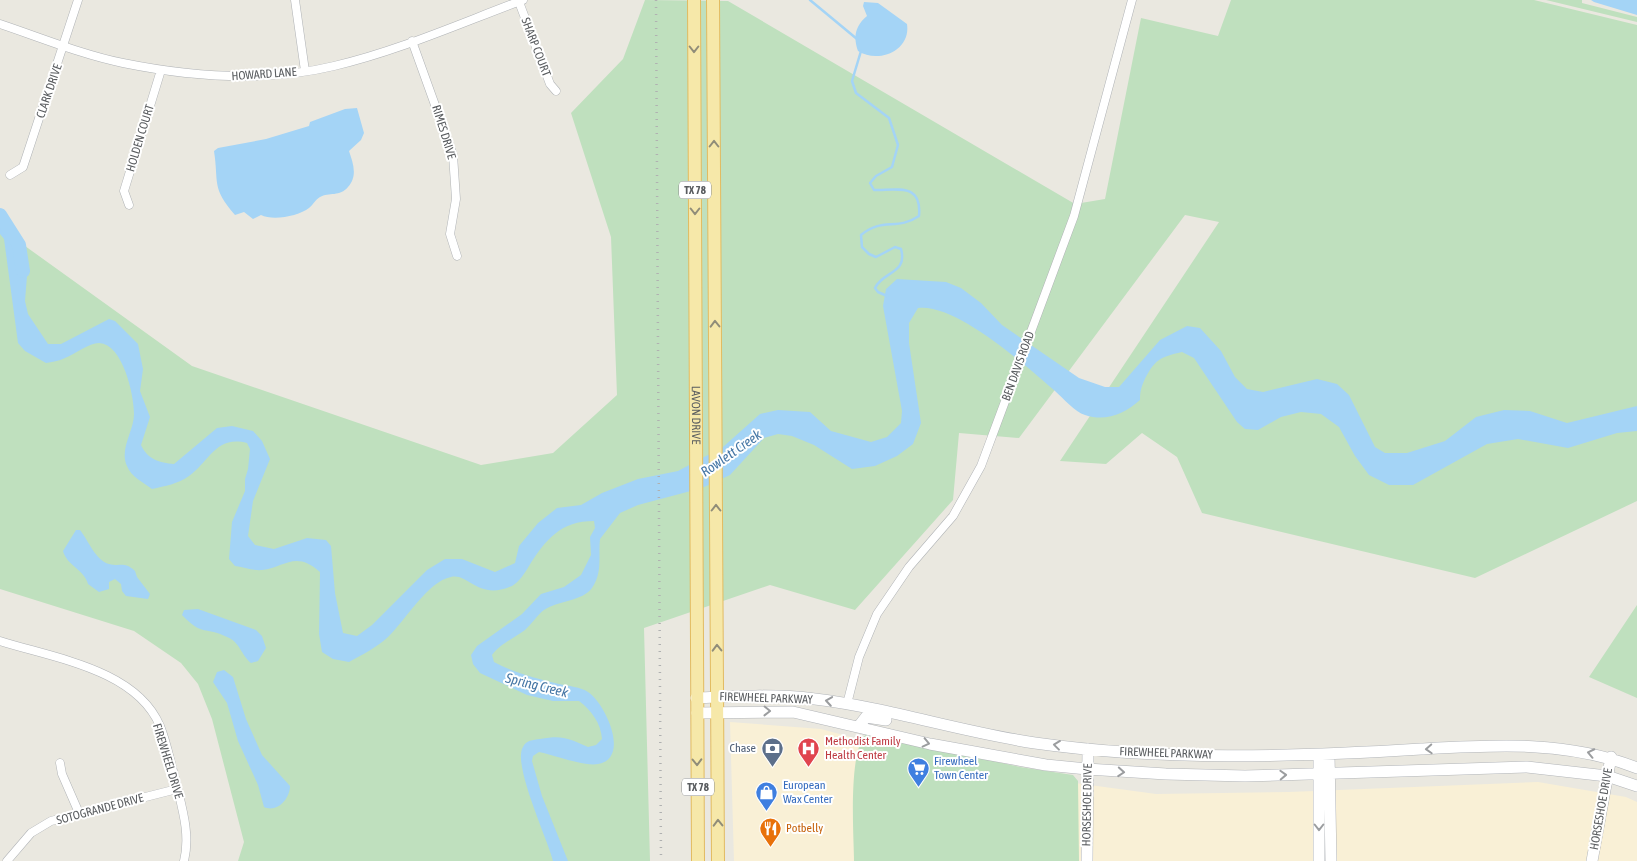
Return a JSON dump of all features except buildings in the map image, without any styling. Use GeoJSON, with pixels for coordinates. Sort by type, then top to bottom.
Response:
{"type":"FeatureCollection","features":[{"type":"Feature","properties":{"kind":"main road","name":"LAVON DRIVE"},"geometry":{"type":"LineString","coordinates":[[694,0],[698,861]]}},
{"type":"Feature","properties":{"kind":"main road","name":"LAVON DRIVE"},"geometry":{"type":"LineString","coordinates":[[713,0],[718,861]]}},
{"type":"Feature","properties":{"kind":"main road","name":"FIREWHEEL PARKWAY"},"geometry":{"type":"LineString","coordinates":[[696,698],[784,696],[847,704],[977,733],[1088,749],[1190,756],[1324,755],[1457,747],[1521,746],[1572,749],[1611,757],[1637,768]]}},
{"type":"Feature","properties":{"kind":"main road","name":"FIREWHEEL PARKWAY"},"geometry":{"type":"LineString","coordinates":[[697,713],[793,712],[930,744],[1046,765],[1087,769],[1201,776],[1493,766],[1552,768],[1607,776],[1637,786]]}},
{"type":"Feature","properties":{"kind":"main road"},"geometry":{"type":"LineString","coordinates":[[859,726],[866,717],[944,732],[977,733]]}},
{"type":"Feature","properties":{"kind":"main road","name":"HORSESHOE DRIVE"},"geometry":{"type":"LineString","coordinates":[[1087,861],[1088,749]]}},
{"type":"Feature","properties":{"kind":"main road"},"geometry":{"type":"LineString","coordinates":[[1319,861],[1324,755]]}},
{"type":"Feature","properties":{"kind":"main road","name":"HORSESHOE DRIVE"},"geometry":{"type":"LineString","coordinates":[[1592,861],[1611,757]]}},
{"type":"Feature","properties":{"kind":"main road"},"geometry":{"type":"LineString","coordinates":[[1324,773],[1331,861]]}},
{"type":"Feature","properties":{"kind":"main road"},"geometry":{"type":"LineString","coordinates":[[698,808],[704,825],[707,861]]}},
{"type":"Feature","properties":{"kind":"street","name":"CLARK DRIVE"},"geometry":{"type":"LineString","coordinates":[[10,175],[23,167],[65,45],[78,0]]}},
{"type":"Feature","properties":{"kind":"street"},"geometry":{"type":"LineString","coordinates":[[295,0],[305,71]]}},
{"type":"Feature","properties":{"kind":"street","name":"BEN DAVIS ROAD"},"geometry":{"type":"LineString","coordinates":[[847,704],[858,657],[877,614],[909,567],[962,503],[982,466],[1074,216],[1132,0]]}},
{"type":"Feature","properties":{"kind":"street","name":"HOWARD LANE"},"geometry":{"type":"LineString","coordinates":[[0,24],[121,63],[220,77],[305,71],[333,66],[412,41],[521,1]]}},
{"type":"Feature","properties":{"kind":"street","name":"SHARP COURT"},"geometry":{"type":"LineString","coordinates":[[521,1],[550,84],[556,92]]}},
{"type":"Feature","properties":{"kind":"street","name":"RIMES DRIVE"},"geometry":{"type":"LineString","coordinates":[[412,41],[453,155],[456,198],[450,234],[457,256]]}},
{"type":"Feature","properties":{"kind":"street","name":"HOLDEN COURT"},"geometry":{"type":"LineString","coordinates":[[129,205],[124,191],[161,70]]}},
{"type":"Feature","properties":{"kind":"street","name":"FIREWHEEL DRIVE"},"geometry":{"type":"LineString","coordinates":[[0,641],[110,676],[128,687],[144,702],[160,726],[186,824],[184,861]]}},
{"type":"Feature","properties":{"kind":"street"},"geometry":{"type":"LineString","coordinates":[[60,763],[62,774],[80,813]]}},
{"type":"Feature","properties":{"kind":"street","name":"SOTOGRANDE DRIVE"},"geometry":{"type":"LineString","coordinates":[[7,861],[22,843],[43,825],[80,813],[177,789]]}},
{"type":"Feature","properties":{"kind":"shaded area","name":"Firewheel Town Center"},"geometry":{"type":"Polygon","coordinates":[[[730,722],[821,729],[965,768],[1156,794],[1289,792],[1538,782],[1626,797],[1637,802],[1637,861],[734,861],[730,722]]]}},
{"type":"Feature","properties":{"kind":"green space"},"geometry":{"type":"Polygon","coordinates":[[[645,0],[728,1],[1075,204],[1105,199],[1141,18],[1218,36],[1231,0],[1534,0],[1637,25],[1637,501],[1475,578],[1202,513],[1177,457],[1142,433],[1106,464],[1060,461],[1219,222],[1185,215],[1019,438],[959,433],[953,500],[855,610],[770,585],[644,628],[650,861],[238,861],[244,842],[212,719],[198,684],[181,663],[134,631],[0,589],[0,228],[192,366],[481,465],[553,453],[617,395],[611,237],[571,113],[623,59],[645,0]]]}},
{"type":"Feature","properties":{"kind":"green space"},"geometry":{"type":"Polygon","coordinates":[[[1546,0],[1582,0],[1582,3],[1637,17],[1637,22],[1546,0]]]}},
{"type":"Feature","properties":{"kind":"green space"},"geometry":{"type":"Polygon","coordinates":[[[1637,605],[1637,698],[1589,677],[1637,605]]]}},
{"type":"Feature","properties":{"kind":"green space"},"geometry":{"type":"Polygon","coordinates":[[[868,733],[1020,767],[1073,775],[1078,781],[1079,861],[854,861],[854,773],[861,741],[868,733]]]}},
{"type":"Feature","properties":{"kind":"water"},"geometry":{"type":"Polygon","coordinates":[[[1591,0],[1637,0],[1637,15],[1594,2],[1591,0]]]}},
{"type":"Feature","properties":{"kind":"water"},"geometry":{"type":"Polygon","coordinates":[[[864,2],[878,3],[907,24],[907,33],[899,48],[891,53],[875,56],[866,55],[858,51],[855,36],[860,24],[867,16],[863,6],[864,2]]]}},
{"type":"Feature","properties":{"kind":"water"},"geometry":{"type":"Polygon","coordinates":[[[357,108],[364,133],[361,140],[349,151],[354,174],[351,183],[345,190],[320,197],[305,211],[279,218],[261,215],[253,219],[244,212],[235,215],[227,206],[217,184],[214,151],[218,148],[266,139],[309,126],[310,122],[345,109],[357,108]]]}},
{"type":"Feature","properties":{"kind":"water","name":"Spring Creek"},"geometry":{"type":"Polygon","coordinates":[[[0,212],[12,228],[27,276],[25,301],[28,314],[48,344],[61,344],[109,319],[115,321],[138,344],[143,369],[140,391],[150,417],[141,445],[150,457],[164,463],[174,464],[217,428],[232,426],[253,431],[262,441],[270,459],[253,501],[248,536],[255,545],[274,549],[307,538],[326,540],[331,546],[335,593],[343,633],[357,636],[372,625],[427,570],[445,559],[462,559],[495,572],[515,563],[519,546],[538,523],[557,508],[581,505],[602,493],[638,479],[678,471],[723,447],[760,414],[778,410],[810,412],[831,431],[871,442],[887,437],[901,423],[902,411],[883,306],[886,289],[897,279],[946,282],[961,288],[981,303],[1002,325],[1079,378],[1105,387],[1119,387],[1160,340],[1187,326],[1200,328],[1221,351],[1235,377],[1247,389],[1263,392],[1317,379],[1337,384],[1349,395],[1375,447],[1385,453],[1407,453],[1445,441],[1476,417],[1504,410],[1530,411],[1567,423],[1637,406],[1637,431],[1617,433],[1568,448],[1518,439],[1487,444],[1413,485],[1389,485],[1369,475],[1355,456],[1339,427],[1321,414],[1301,412],[1281,417],[1258,430],[1245,429],[1237,422],[1194,358],[1182,352],[1163,358],[1151,368],[1143,383],[1140,400],[1134,405],[1121,413],[1100,418],[1093,417],[1077,411],[1009,352],[970,325],[934,309],[918,308],[909,323],[909,343],[921,423],[913,444],[897,456],[875,466],[852,469],[814,445],[792,436],[778,434],[764,438],[730,475],[702,488],[638,505],[620,513],[600,539],[599,570],[592,588],[583,596],[544,610],[525,630],[503,644],[492,655],[494,662],[509,669],[542,680],[585,690],[595,698],[612,730],[613,752],[608,760],[598,764],[578,762],[539,752],[533,756],[532,761],[542,796],[568,861],[553,861],[526,785],[522,769],[521,756],[523,747],[530,741],[560,737],[588,747],[596,745],[602,739],[600,728],[588,708],[579,701],[553,701],[527,695],[480,673],[473,664],[471,655],[477,646],[522,614],[541,594],[564,587],[581,575],[591,555],[590,537],[595,528],[594,521],[572,524],[556,533],[548,540],[522,577],[512,586],[500,590],[491,590],[483,589],[457,577],[442,580],[417,602],[395,630],[379,644],[349,662],[333,659],[322,652],[319,634],[320,572],[312,565],[297,561],[259,570],[235,566],[229,559],[232,522],[245,491],[250,449],[247,443],[236,442],[221,446],[185,479],[152,489],[131,473],[125,460],[126,447],[134,414],[132,395],[126,372],[115,352],[107,346],[95,343],[63,359],[46,363],[25,351],[18,343],[4,239],[0,234],[0,212]]]}},
{"type":"Feature","properties":{"kind":"water"},"geometry":{"type":"Polygon","coordinates":[[[76,530],[80,530],[96,555],[104,562],[113,565],[125,565],[135,571],[137,577],[150,594],[148,599],[126,596],[122,591],[121,584],[115,579],[109,582],[109,589],[99,592],[88,584],[63,551],[76,530]]]}},
{"type":"Feature","properties":{"kind":"water"},"geometry":{"type":"Polygon","coordinates":[[[198,609],[256,630],[262,636],[266,648],[258,661],[251,663],[238,645],[231,639],[200,629],[182,615],[184,610],[198,609]]]}},
{"type":"Feature","properties":{"kind":"water"},"geometry":{"type":"Polygon","coordinates":[[[224,670],[233,677],[246,719],[262,755],[290,786],[288,796],[282,804],[274,808],[264,807],[258,785],[238,741],[227,703],[213,682],[217,672],[224,670]]]}},
{"type":"Feature","properties":{"kind":"waterway"},"geometry":{"type":"LineString","coordinates":[[810,0],[857,39]]}},
{"type":"Feature","properties":{"kind":"waterway"},"geometry":{"type":"LineString","coordinates":[[861,51],[852,81],[856,93],[889,118],[898,145],[892,167],[876,176],[870,183],[874,190],[900,190],[913,193],[919,205],[919,216],[904,223],[876,227],[861,235],[862,247],[869,254],[876,257],[895,247],[901,249],[902,257],[898,268],[883,278],[875,288],[878,292],[887,296]]}},
{"type":"Feature","properties":{"kind":"waterway","name":"Rowlett Creek"},"geometry":{"type":"LineString","coordinates":[[0,215],[19,245],[23,271]]}},
{"type":"Feature","properties":{"kind":"railway"},"geometry":{"type":"LineString","coordinates":[[656,0],[661,861]]}},
{"type":"Feature","properties":{"kind":"place","name":"Chase"},"geometry":{"type":"Point","coordinates":[772,767]}},
{"type":"Feature","properties":{"kind":"place","name":"Methodist Family Health Center"},"geometry":{"type":"Point","coordinates":[809,767]}},
{"type":"Feature","properties":{"kind":"place","name":"Firewheel Town Center"},"geometry":{"type":"Point","coordinates":[918,787]}},
{"type":"Feature","properties":{"kind":"place","name":"European Wax Center"},"geometry":{"type":"Point","coordinates":[767,811]}},
{"type":"Feature","properties":{"kind":"place","name":"Potbelly"},"geometry":{"type":"Point","coordinates":[770,847]}}]}
